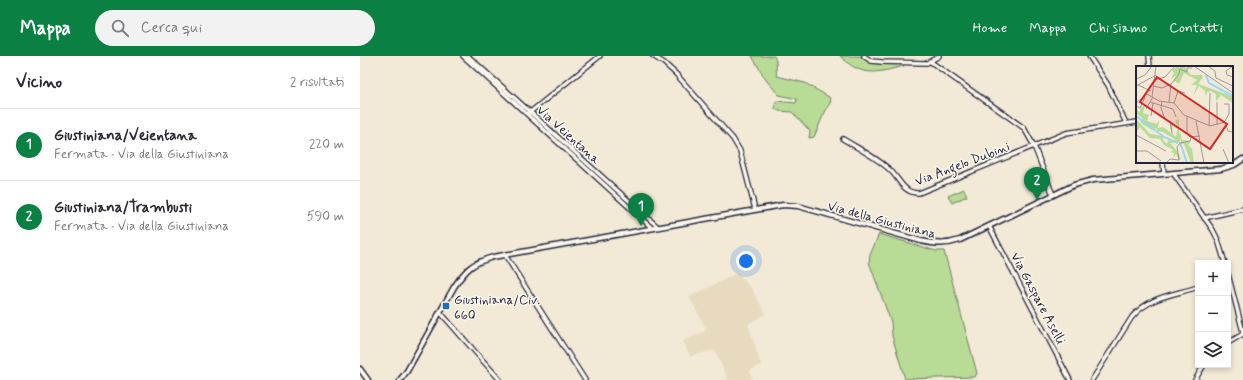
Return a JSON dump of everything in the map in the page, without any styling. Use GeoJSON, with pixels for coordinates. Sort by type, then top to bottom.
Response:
{"type":"FeatureCollection","features":[{"type":"Feature","properties":{"kind":"street","name":"Via Veientana"},"geometry":{"type":"LineString","coordinates":[[463,56],[658,227]]}},
{"type":"Feature","properties":{"kind":"street","name":"Via Veientana"},"geometry":{"type":"LineString","coordinates":[[468,56],[652,228]]}},
{"type":"Feature","properties":{"kind":"street"},"geometry":{"type":"LineString","coordinates":[[653,56],[664,63],[676,74],[733,139],[740,151],[755,209]]}},
{"type":"Feature","properties":{"kind":"street"},"geometry":{"type":"LineString","coordinates":[[864,56],[871,61],[927,63],[939,56]]}},
{"type":"Feature","properties":{"kind":"street"},"geometry":{"type":"LineString","coordinates":[[1089,56],[1111,91],[1126,123]]}},
{"type":"Feature","properties":{"kind":"street"},"geometry":{"type":"LineString","coordinates":[[1149,56],[1150,66]]}},
{"type":"Feature","properties":{"kind":"street"},"geometry":{"type":"LineString","coordinates":[[529,113],[597,57]]}},
{"type":"Feature","properties":{"kind":"street"},"geometry":{"type":"LineString","coordinates":[[931,62],[1026,130],[1034,146],[1053,195]]}},
{"type":"Feature","properties":{"kind":"street","name":"Via Angelo Dubini"},"geometry":{"type":"LineString","coordinates":[[843,139],[888,168],[905,188],[910,192],[916,193],[925,191],[1070,132],[1136,122]]}},
{"type":"Feature","properties":{"kind":"street","name":"Via della Giustiniana"},"geometry":{"type":"LineString","coordinates":[[400,380],[408,371],[454,287],[469,267],[481,260],[779,205],[795,206],[921,241],[937,244],[953,242],[1074,185],[1087,181],[1224,169],[1243,159]]}},
{"type":"Feature","properties":{"kind":"street"},"geometry":{"type":"LineString","coordinates":[[1163,163],[1164,174]]}},
{"type":"Feature","properties":{"kind":"street"},"geometry":{"type":"LineString","coordinates":[[1173,173],[1218,240],[1224,260]]}},
{"type":"Feature","properties":{"kind":"street"},"geometry":{"type":"LineString","coordinates":[[1204,218],[1243,209]]}},
{"type":"Feature","properties":{"kind":"street","name":"Via Gaspare Aselli"},"geometry":{"type":"LineString","coordinates":[[989,226],[1070,380]]}},
{"type":"Feature","properties":{"kind":"street"},"geometry":{"type":"LineString","coordinates":[[505,255],[585,380]]}},
{"type":"Feature","properties":{"kind":"street"},"geometry":{"type":"LineString","coordinates":[[1231,286],[1243,333],[1231,341]]}},
{"type":"Feature","properties":{"kind":"street"},"geometry":{"type":"LineString","coordinates":[[1092,380],[1132,317],[1137,312],[1161,297],[1195,288]]}},
{"type":"Feature","properties":{"kind":"street"},"geometry":{"type":"LineString","coordinates":[[440,312],[500,380]]}},
{"type":"Feature","properties":{"kind":"street"},"geometry":{"type":"LineString","coordinates":[[1195,380],[1202,368]]}},
{"type":"Feature","properties":{"kind":"street"},"geometry":{"type":"LineString","coordinates":[[360,369],[368,380]]}},
{"type":"Feature","properties":{"kind":"shaded area"},"geometry":{"type":"Polygon","coordinates":[[[738,273],[753,291],[766,314],[748,324],[761,365],[749,371],[753,380],[728,380],[715,350],[690,356],[683,341],[707,330],[689,297],[738,273]]]}},
{"type":"Feature","properties":{"kind":"green space"},"geometry":{"type":"Polygon","coordinates":[[[752,56],[774,56],[776,61],[777,76],[805,83],[829,97],[831,101],[814,137],[809,138],[810,131],[792,112],[779,111],[775,109],[776,101],[796,103],[797,99],[779,95],[766,80],[752,56]]]}},
{"type":"Feature","properties":{"kind":"green space"},"geometry":{"type":"Polygon","coordinates":[[[840,56],[861,56],[872,63],[902,64],[904,66],[877,72],[863,71],[855,68],[840,56]]]}},
{"type":"Feature","properties":{"kind":"green space"},"geometry":{"type":"Polygon","coordinates":[[[964,189],[967,196],[952,203],[948,196],[964,189]]]}},
{"type":"Feature","properties":{"kind":"green space"},"geometry":{"type":"Polygon","coordinates":[[[879,234],[936,251],[944,251],[977,373],[975,377],[905,379],[892,336],[891,322],[869,262],[870,255],[879,234]]]}},
{"type":"Feature","properties":{"kind":"place","name":"Giustiniana/Trambusti"},"geometry":{"type":"Point","coordinates":[1037,200]}},
{"type":"Feature","properties":{"kind":"place","name":"Giustiniana/Veientana"},"geometry":{"type":"Point","coordinates":[641,226]}},
{"type":"Feature","properties":{"kind":"place","name":"Giustiniana/Civ. 660"},"geometry":{"type":"Point","coordinates":[446,306]}}]}
